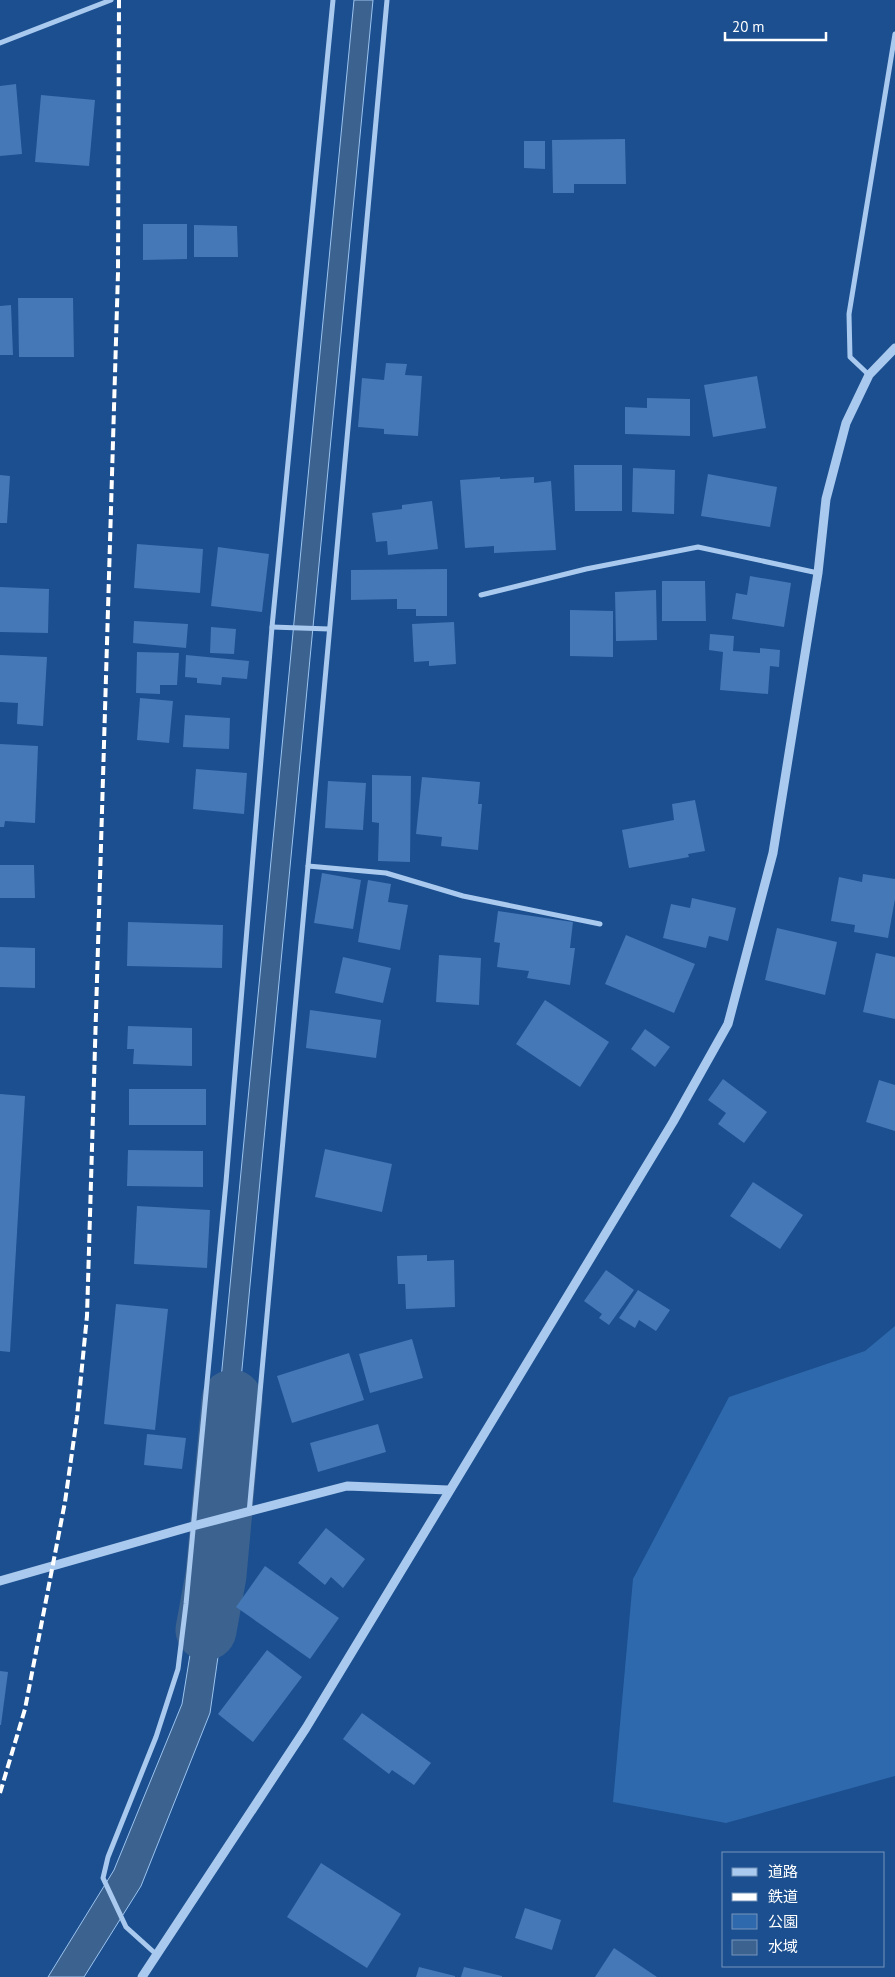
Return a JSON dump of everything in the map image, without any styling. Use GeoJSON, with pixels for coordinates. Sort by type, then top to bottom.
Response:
{"type":"FeatureCollection","features":[{"type":"Feature","properties":{"kind":"street"},"geometry":{"type":"LineString","coordinates":[[0,43],[111,0]]}},
{"type":"Feature","properties":{"kind":"street"},"geometry":{"type":"LineString","coordinates":[[157,1955],[126,1927],[103,1878],[108,1857],[156,1737],[178,1670],[227,1172],[272,627],[333,0]]}},
{"type":"Feature","properties":{"kind":"street"},"geometry":{"type":"LineString","coordinates":[[245,1514],[308,866],[386,0]]}},
{"type":"Feature","properties":{"kind":"street"},"geometry":{"type":"LineString","coordinates":[[869,375],[850,357],[849,314],[895,34]]}},
{"type":"Feature","properties":{"kind":"street"},"geometry":{"type":"LineString","coordinates":[[142,1977],[306,1728],[448,1490],[673,1122],[728,1024],[773,853],[818,572],[826,499],[846,423],[869,375],[895,348]]}},
{"type":"Feature","properties":{"kind":"street"},"geometry":{"type":"LineString","coordinates":[[481,595],[586,569],[698,547],[818,572]]}},
{"type":"Feature","properties":{"kind":"street"},"geometry":{"type":"LineString","coordinates":[[272,627],[329,629]]}},
{"type":"Feature","properties":{"kind":"street"},"geometry":{"type":"LineString","coordinates":[[308,866],[386,873],[463,896],[600,924]]}},
{"type":"Feature","properties":{"kind":"street"},"geometry":{"type":"LineString","coordinates":[[0,1581],[203,1523],[245,1514],[347,1486],[448,1490]]}},
{"type":"Feature","properties":{"kind":"green space"},"geometry":{"type":"Polygon","coordinates":[[[895,1326],[895,1776],[726,1823],[613,1802],[633,1579],[729,1397],[865,1351],[895,1326]]]}},
{"type":"Feature","properties":{"kind":"water"},"geometry":{"type":"Polygon","coordinates":[[[354,0],[373,0],[231,1484],[211,1483],[354,0]]]}},
{"type":"Feature","properties":{"kind":"water"},"geometry":{"type":"Polygon","coordinates":[[[234,1544],[210,1713],[141,1886],[84,1977],[48,1977],[114,1870],[182,1704],[207,1550],[234,1544]]]}},
{"type":"Feature","properties":{"kind":"building"},"geometry":{"type":"Polygon","coordinates":[[[16,84],[22,154],[0,156],[0,86],[16,84]]]}},
{"type":"Feature","properties":{"kind":"building"},"geometry":{"type":"Polygon","coordinates":[[[41,95],[95,100],[89,166],[35,162],[41,95]]]}},
{"type":"Feature","properties":{"kind":"building"},"geometry":{"type":"Polygon","coordinates":[[[625,139],[626,184],[574,184],[574,193],[553,193],[552,140],[625,139]]]}},
{"type":"Feature","properties":{"kind":"building"},"geometry":{"type":"Polygon","coordinates":[[[524,141],[545,141],[545,169],[524,168],[524,141]]]}},
{"type":"Feature","properties":{"kind":"building"},"geometry":{"type":"Polygon","coordinates":[[[143,224],[187,224],[187,259],[143,260],[143,224]]]}},
{"type":"Feature","properties":{"kind":"building"},"geometry":{"type":"Polygon","coordinates":[[[194,225],[237,226],[238,257],[194,257],[194,225]]]}},
{"type":"Feature","properties":{"kind":"building"},"geometry":{"type":"Polygon","coordinates":[[[18,298],[73,298],[74,357],[19,357],[18,298]]]}},
{"type":"Feature","properties":{"kind":"building"},"geometry":{"type":"Polygon","coordinates":[[[11,305],[13,355],[0,355],[0,306],[11,305]]]}},
{"type":"Feature","properties":{"kind":"building"},"geometry":{"type":"Polygon","coordinates":[[[386,363],[407,364],[405,375],[422,376],[418,436],[384,434],[384,429],[358,427],[362,378],[384,380],[386,363]]]}},
{"type":"Feature","properties":{"kind":"building"},"geometry":{"type":"Polygon","coordinates":[[[757,376],[766,428],[713,437],[704,385],[757,376]]]}},
{"type":"Feature","properties":{"kind":"building"},"geometry":{"type":"Polygon","coordinates":[[[647,398],[690,399],[690,436],[625,434],[625,407],[647,408],[647,398]]]}},
{"type":"Feature","properties":{"kind":"building"},"geometry":{"type":"Polygon","coordinates":[[[574,465],[622,465],[622,511],[575,511],[574,465]]]}},
{"type":"Feature","properties":{"kind":"building"},"geometry":{"type":"Polygon","coordinates":[[[633,468],[675,470],[674,514],[632,512],[633,468]]]}},
{"type":"Feature","properties":{"kind":"building"},"geometry":{"type":"Polygon","coordinates":[[[708,474],[777,487],[770,527],[701,516],[708,474]]]}},
{"type":"Feature","properties":{"kind":"building"},"geometry":{"type":"Polygon","coordinates":[[[0,475],[10,476],[7,523],[0,523],[0,475]]]}},
{"type":"Feature","properties":{"kind":"building"},"geometry":{"type":"Polygon","coordinates":[[[500,477],[500,479],[534,477],[534,483],[551,481],[556,550],[494,553],[494,546],[465,548],[460,480],[500,477]]]}},
{"type":"Feature","properties":{"kind":"building"},"geometry":{"type":"Polygon","coordinates":[[[432,501],[438,549],[388,555],[387,541],[376,542],[372,513],[402,509],[402,505],[432,501]]]}},
{"type":"Feature","properties":{"kind":"building"},"geometry":{"type":"Polygon","coordinates":[[[137,544],[203,549],[200,593],[134,588],[137,544]]]}},
{"type":"Feature","properties":{"kind":"building"},"geometry":{"type":"Polygon","coordinates":[[[218,547],[269,554],[262,612],[211,606],[218,547]]]}},
{"type":"Feature","properties":{"kind":"building"},"geometry":{"type":"Polygon","coordinates":[[[447,569],[447,616],[416,616],[416,609],[397,609],[397,599],[351,600],[351,570],[447,569]]]}},
{"type":"Feature","properties":{"kind":"building"},"geometry":{"type":"Polygon","coordinates":[[[750,576],[791,583],[784,627],[732,619],[736,593],[747,595],[750,576]]]}},
{"type":"Feature","properties":{"kind":"building"},"geometry":{"type":"Polygon","coordinates":[[[662,581],[705,581],[706,621],[662,621],[662,581]]]}},
{"type":"Feature","properties":{"kind":"building"},"geometry":{"type":"Polygon","coordinates":[[[0,587],[49,589],[48,633],[0,632],[0,587]]]}},
{"type":"Feature","properties":{"kind":"building"},"geometry":{"type":"Polygon","coordinates":[[[656,590],[657,640],[616,641],[615,592],[656,590]]]}},
{"type":"Feature","properties":{"kind":"building"},"geometry":{"type":"Polygon","coordinates":[[[570,610],[613,611],[613,657],[570,656],[570,610]]]}},
{"type":"Feature","properties":{"kind":"building"},"geometry":{"type":"Polygon","coordinates":[[[134,621],[188,624],[186,648],[133,643],[134,621]]]}},
{"type":"Feature","properties":{"kind":"building"},"geometry":{"type":"Polygon","coordinates":[[[454,622],[456,664],[429,666],[429,661],[414,662],[412,624],[454,622]]]}},
{"type":"Feature","properties":{"kind":"building"},"geometry":{"type":"Polygon","coordinates":[[[211,627],[236,629],[234,654],[210,653],[211,627]]]}},
{"type":"Feature","properties":{"kind":"building"},"geometry":{"type":"Polygon","coordinates":[[[710,634],[734,636],[733,651],[760,653],[760,648],[780,650],[779,667],[770,666],[768,694],[720,690],[723,652],[709,650],[710,634]]]}},
{"type":"Feature","properties":{"kind":"building"},"geometry":{"type":"Polygon","coordinates":[[[137,652],[179,653],[177,685],[160,685],[160,694],[136,693],[137,652]]]}},
{"type":"Feature","properties":{"kind":"building"},"geometry":{"type":"Polygon","coordinates":[[[0,655],[47,657],[43,726],[17,724],[18,703],[0,702],[0,655]]]}},
{"type":"Feature","properties":{"kind":"building"},"geometry":{"type":"Polygon","coordinates":[[[186,655],[249,661],[247,679],[222,677],[221,685],[197,683],[197,678],[185,677],[186,655]]]}},
{"type":"Feature","properties":{"kind":"building"},"geometry":{"type":"Polygon","coordinates":[[[140,698],[173,701],[169,743],[137,740],[140,698]]]}},
{"type":"Feature","properties":{"kind":"building"},"geometry":{"type":"Polygon","coordinates":[[[185,715],[230,718],[229,749],[183,747],[185,715]]]}},
{"type":"Feature","properties":{"kind":"building"},"geometry":{"type":"Polygon","coordinates":[[[0,744],[38,746],[35,823],[5,821],[4,827],[0,827],[0,744]]]}},
{"type":"Feature","properties":{"kind":"building"},"geometry":{"type":"Polygon","coordinates":[[[196,769],[247,773],[244,814],[193,809],[196,769]]]}},
{"type":"Feature","properties":{"kind":"building"},"geometry":{"type":"Polygon","coordinates":[[[372,775],[411,776],[410,862],[378,861],[379,823],[372,822],[372,775]]]}},
{"type":"Feature","properties":{"kind":"building"},"geometry":{"type":"Polygon","coordinates":[[[422,777],[480,782],[478,804],[482,804],[478,850],[441,846],[442,837],[416,834],[422,777]]]}},
{"type":"Feature","properties":{"kind":"building"},"geometry":{"type":"Polygon","coordinates":[[[328,781],[366,783],[363,830],[325,828],[328,781]]]}},
{"type":"Feature","properties":{"kind":"building"},"geometry":{"type":"Polygon","coordinates":[[[695,800],[705,851],[688,854],[689,857],[629,868],[622,830],[674,820],[672,804],[695,800]]]}},
{"type":"Feature","properties":{"kind":"building"},"geometry":{"type":"Polygon","coordinates":[[[0,865],[34,865],[35,898],[0,898],[0,865]]]}},
{"type":"Feature","properties":{"kind":"building"},"geometry":{"type":"Polygon","coordinates":[[[322,873],[361,880],[353,929],[314,923],[322,873]]]}},
{"type":"Feature","properties":{"kind":"building"},"geometry":{"type":"Polygon","coordinates":[[[863,874],[895,879],[895,899],[888,938],[854,932],[855,925],[831,921],[839,877],[862,882],[863,874]]]}},
{"type":"Feature","properties":{"kind":"building"},"geometry":{"type":"Polygon","coordinates":[[[368,880],[391,884],[388,902],[408,905],[400,950],[358,942],[368,880]]]}},
{"type":"Feature","properties":{"kind":"building"},"geometry":{"type":"Polygon","coordinates":[[[692,898],[736,908],[728,941],[709,936],[706,948],[663,938],[671,904],[690,908],[692,898]]]}},
{"type":"Feature","properties":{"kind":"building"},"geometry":{"type":"Polygon","coordinates":[[[498,911],[573,922],[570,948],[575,948],[570,985],[527,978],[529,971],[497,967],[500,943],[494,942],[498,911]]]}},
{"type":"Feature","properties":{"kind":"building"},"geometry":{"type":"Polygon","coordinates":[[[128,922],[223,925],[222,968],[127,966],[128,922]]]}},
{"type":"Feature","properties":{"kind":"building"},"geometry":{"type":"Polygon","coordinates":[[[777,928],[837,942],[825,995],[765,980],[777,928]]]}},
{"type":"Feature","properties":{"kind":"building"},"geometry":{"type":"Polygon","coordinates":[[[626,935],[695,964],[674,1013],[605,984],[626,935]]]}},
{"type":"Feature","properties":{"kind":"building"},"geometry":{"type":"Polygon","coordinates":[[[0,947],[35,948],[35,988],[0,987],[0,947]]]}},
{"type":"Feature","properties":{"kind":"building"},"geometry":{"type":"Polygon","coordinates":[[[876,953],[895,957],[895,1019],[863,1012],[876,953]]]}},
{"type":"Feature","properties":{"kind":"building"},"geometry":{"type":"Polygon","coordinates":[[[439,955],[481,958],[479,1005],[436,1002],[439,955]]]}},
{"type":"Feature","properties":{"kind":"building"},"geometry":{"type":"Polygon","coordinates":[[[343,957],[391,968],[383,1003],[335,993],[343,957]]]}},
{"type":"Feature","properties":{"kind":"building"},"geometry":{"type":"Polygon","coordinates":[[[545,1000],[609,1042],[580,1087],[516,1044],[545,1000]]]}},
{"type":"Feature","properties":{"kind":"building"},"geometry":{"type":"Polygon","coordinates":[[[310,1010],[381,1020],[376,1058],[306,1048],[310,1010]]]}},
{"type":"Feature","properties":{"kind":"building"},"geometry":{"type":"Polygon","coordinates":[[[128,1026],[192,1028],[192,1066],[133,1064],[134,1049],[127,1049],[128,1026]]]}},
{"type":"Feature","properties":{"kind":"building"},"geometry":{"type":"Polygon","coordinates":[[[645,1029],[670,1047],[655,1067],[631,1049],[645,1029]]]}},
{"type":"Feature","properties":{"kind":"building"},"geometry":{"type":"Polygon","coordinates":[[[723,1079],[767,1112],[744,1143],[718,1124],[726,1113],[708,1100],[723,1079]]]}},
{"type":"Feature","properties":{"kind":"building"},"geometry":{"type":"Polygon","coordinates":[[[879,1080],[895,1085],[895,1131],[866,1122],[879,1080]]]}},
{"type":"Feature","properties":{"kind":"building"},"geometry":{"type":"Polygon","coordinates":[[[129,1089],[206,1089],[206,1125],[129,1125],[129,1089]]]}},
{"type":"Feature","properties":{"kind":"building"},"geometry":{"type":"Polygon","coordinates":[[[0,1094],[25,1096],[10,1352],[0,1351],[0,1094]]]}},
{"type":"Feature","properties":{"kind":"building"},"geometry":{"type":"Polygon","coordinates":[[[325,1149],[392,1164],[382,1212],[315,1197],[325,1149]]]}},
{"type":"Feature","properties":{"kind":"building"},"geometry":{"type":"Polygon","coordinates":[[[128,1150],[203,1151],[203,1187],[127,1186],[128,1150]]]}},
{"type":"Feature","properties":{"kind":"building"},"geometry":{"type":"Polygon","coordinates":[[[753,1182],[803,1215],[780,1249],[730,1216],[753,1182]]]}},
{"type":"Feature","properties":{"kind":"building"},"geometry":{"type":"Polygon","coordinates":[[[137,1206],[210,1210],[207,1268],[134,1264],[137,1206]]]}},
{"type":"Feature","properties":{"kind":"building"},"geometry":{"type":"Polygon","coordinates":[[[427,1255],[427,1261],[454,1260],[455,1307],[406,1309],[405,1284],[398,1284],[397,1256],[427,1255]]]}},
{"type":"Feature","properties":{"kind":"building"},"geometry":{"type":"Polygon","coordinates":[[[606,1270],[634,1290],[609,1325],[599,1318],[602,1314],[584,1301],[606,1270]]]}},
{"type":"Feature","properties":{"kind":"building"},"geometry":{"type":"Polygon","coordinates":[[[638,1290],[670,1310],[656,1331],[639,1320],[635,1328],[619,1318],[638,1290]]]}},
{"type":"Feature","properties":{"kind":"building"},"geometry":{"type":"Polygon","coordinates":[[[116,1304],[168,1309],[155,1430],[104,1424],[116,1304]]]}},
{"type":"Feature","properties":{"kind":"building"},"geometry":{"type":"Polygon","coordinates":[[[412,1339],[423,1378],[370,1393],[359,1354],[412,1339]]]}},
{"type":"Feature","properties":{"kind":"building"},"geometry":{"type":"Polygon","coordinates":[[[349,1353],[364,1400],[292,1423],[277,1376],[349,1353]]]}},
{"type":"Feature","properties":{"kind":"building"},"geometry":{"type":"Polygon","coordinates":[[[378,1424],[386,1452],[318,1472],[310,1443],[378,1424]]]}},
{"type":"Feature","properties":{"kind":"building"},"geometry":{"type":"Polygon","coordinates":[[[147,1434],[186,1438],[182,1469],[144,1465],[147,1434]]]}},
{"type":"Feature","properties":{"kind":"building"},"geometry":{"type":"Polygon","coordinates":[[[326,1528],[365,1559],[343,1588],[331,1577],[325,1585],[298,1563],[326,1528]]]}},
{"type":"Feature","properties":{"kind":"building"},"geometry":{"type":"Polygon","coordinates":[[[265,1566],[339,1618],[310,1659],[236,1607],[265,1566]]]}},
{"type":"Feature","properties":{"kind":"building"},"geometry":{"type":"Polygon","coordinates":[[[267,1650],[302,1677],[253,1742],[218,1714],[267,1650]]]}},
{"type":"Feature","properties":{"kind":"building"},"geometry":{"type":"Polygon","coordinates":[[[0,1671],[8,1672],[1,1725],[0,1725],[0,1671]]]}},
{"type":"Feature","properties":{"kind":"building"},"geometry":{"type":"Polygon","coordinates":[[[362,1713],[431,1763],[414,1785],[392,1770],[389,1774],[343,1739],[362,1713]]]}},
{"type":"Feature","properties":{"kind":"building"},"geometry":{"type":"Polygon","coordinates":[[[321,1863],[401,1914],[367,1968],[287,1917],[321,1863]]]}},
{"type":"Feature","properties":{"kind":"building"},"geometry":{"type":"Polygon","coordinates":[[[525,1908],[561,1920],[552,1950],[515,1938],[525,1908]]]}},
{"type":"Feature","properties":{"kind":"building"},"geometry":{"type":"Polygon","coordinates":[[[614,1948],[657,1977],[595,1977],[614,1948]]]}},
{"type":"Feature","properties":{"kind":"building"},"geometry":{"type":"Polygon","coordinates":[[[419,1967],[455,1976],[455,1977],[416,1977],[419,1967]]]}},
{"type":"Feature","properties":{"kind":"building"},"geometry":{"type":"Polygon","coordinates":[[[464,1967],[502,1976],[502,1977],[461,1977],[464,1967]]]}},
{"type":"Feature","properties":{"kind":"waterway"},"geometry":{"type":"LineString","coordinates":[[206,1630],[216,1575],[232,1400]]}},
{"type":"Feature","properties":{"kind":"railway"},"geometry":{"type":"LineString","coordinates":[[0,1793],[25,1709],[65,1502],[77,1417],[87,1316],[118,273],[119,0]]}}]}
